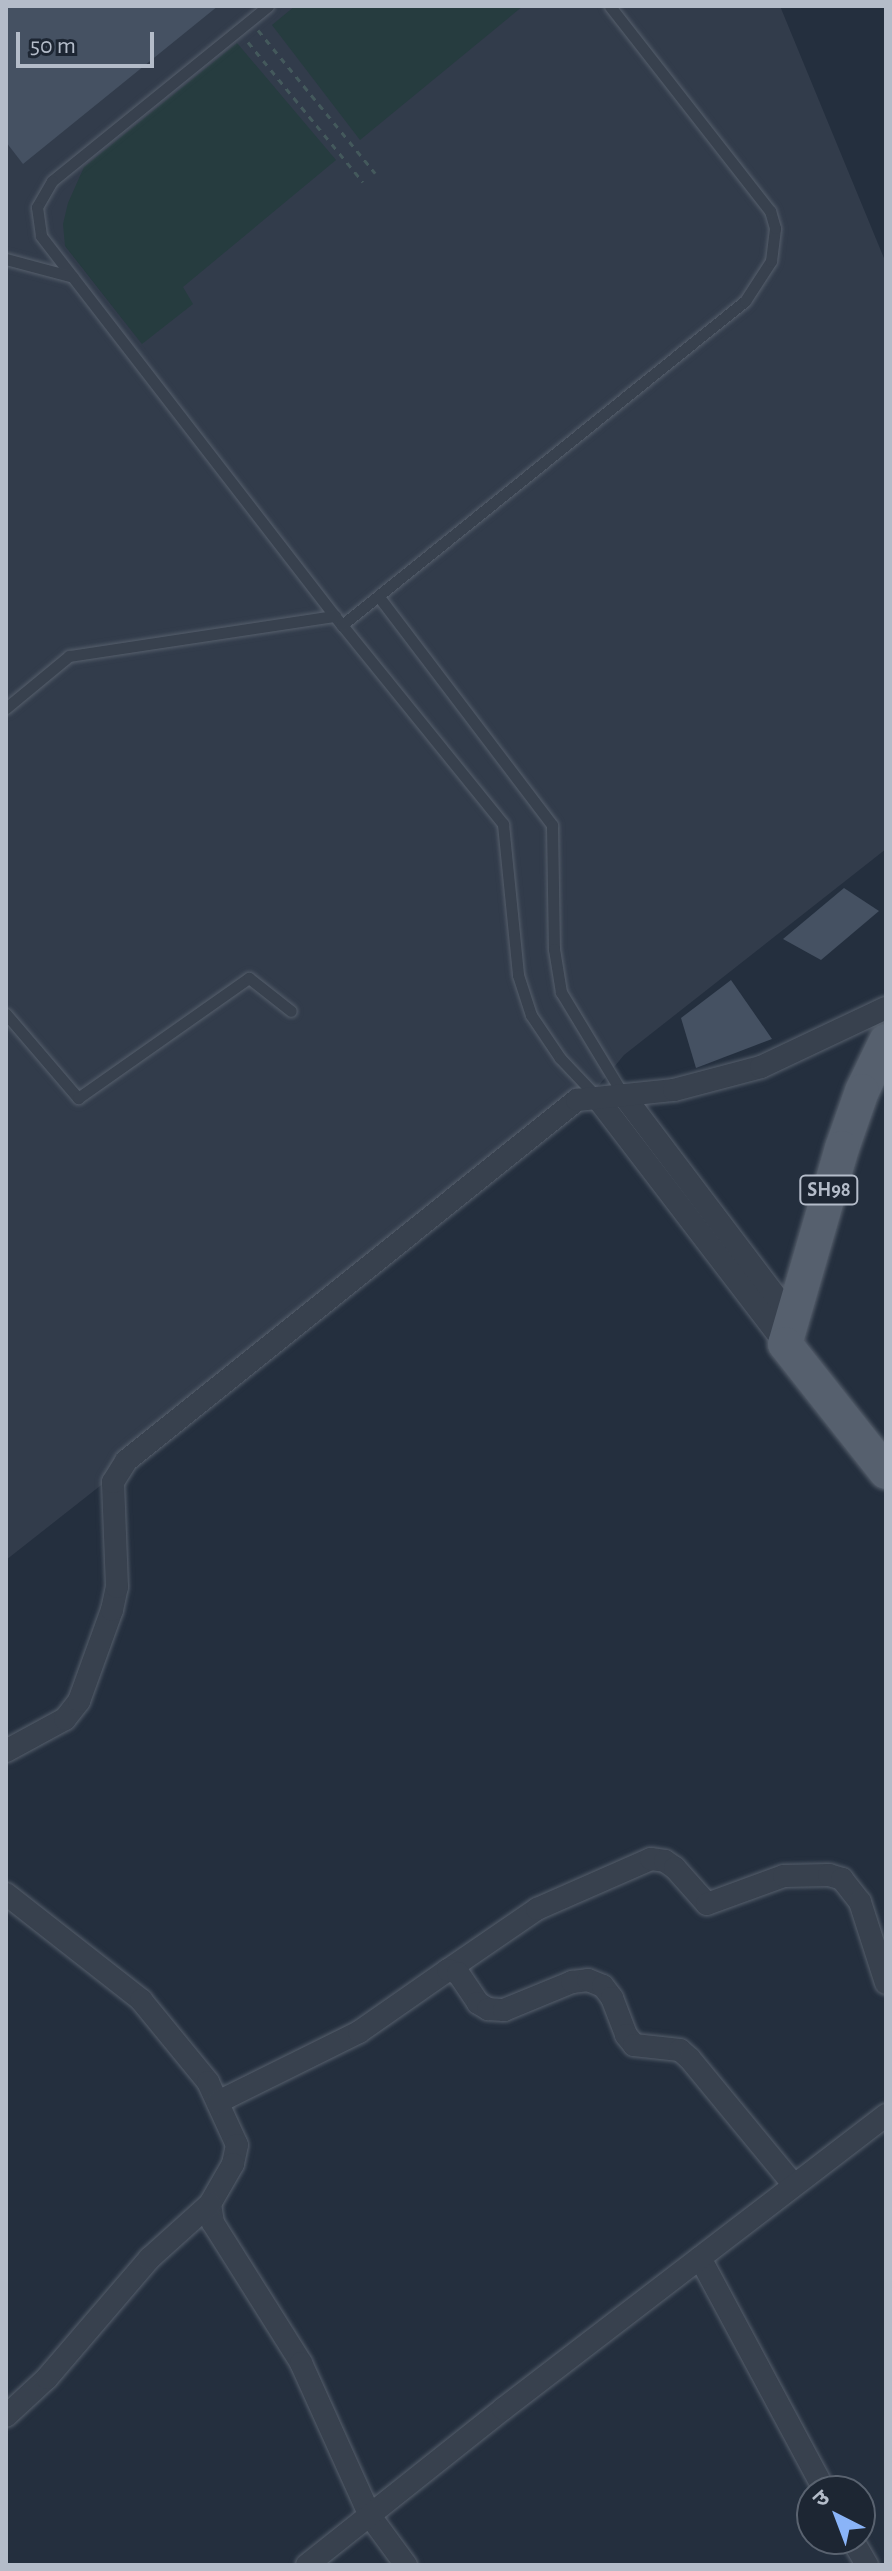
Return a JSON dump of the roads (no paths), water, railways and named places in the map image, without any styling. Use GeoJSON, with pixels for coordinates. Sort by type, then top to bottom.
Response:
{"type":"FeatureCollection","features":[{"type":"Feature","properties":{"kind":"main road","name":"SH98"},"geometry":{"type":"LineString","coordinates":[[790,1332],[842,1148],[862,1091],[886,1041]]}},
{"type":"Feature","properties":{"kind":"main road"},"geometry":{"type":"LineString","coordinates":[[790,1332],[886,1435]]}},
{"type":"Feature","properties":{"kind":"main road"},"geometry":{"type":"LineString","coordinates":[[790,1332],[886,1472]]}},
{"type":"Feature","properties":{"kind":"street"},"geometry":{"type":"LineString","coordinates":[[6,1751],[65,1719],[79,1701],[112,1610],[117,1587],[113,1482],[119,1467],[577,1100],[674,1090],[761,1067],[886,1008]]}},
{"type":"Feature","properties":{"kind":"street"},"geometry":{"type":"LineString","coordinates":[[624,1096],[790,1332]]}},
{"type":"Feature","properties":{"kind":"street"},"geometry":{"type":"LineString","coordinates":[[598,1099],[790,1332]]}},
{"type":"Feature","properties":{"kind":"street"},"geometry":{"type":"LineString","coordinates":[[218,2102],[359,2032],[537,1909],[651,1859],[665,1861],[675,1868],[707,1904],[784,1876],[829,1875],[842,1879],[860,1902],[886,1983]]}},
{"type":"Feature","properties":{"kind":"street"},"geometry":{"type":"LineString","coordinates":[[6,1894],[141,2000],[196,2066],[218,2102],[237,2145],[237,2154],[210,2204],[150,2258],[47,2378],[6,2416]]}},
{"type":"Feature","properties":{"kind":"street"},"geometry":{"type":"LineString","coordinates":[[448,1970],[458,1973],[478,2003],[488,2009],[504,2010],[572,1982],[588,1980],[603,1986],[634,2045],[680,2050],[793,2184]]}},
{"type":"Feature","properties":{"kind":"street"},"geometry":{"type":"LineString","coordinates":[[307,2565],[503,2409],[886,2115]]}},
{"type":"Feature","properties":{"kind":"street"},"geometry":{"type":"LineString","coordinates":[[210,2204],[221,2239],[317,2392],[370,2516],[406,2565]]}},
{"type":"Feature","properties":{"kind":"street"},"geometry":{"type":"LineString","coordinates":[[700,2258],[816,2475]]}},
{"type":"Feature","properties":{"kind":"lane"},"geometry":{"type":"LineString","coordinates":[[268,6],[52,181],[37,207],[41,236],[338,621],[503,824],[518,975],[531,1015],[560,1058],[598,1099]]}},
{"type":"Feature","properties":{"kind":"lane"},"geometry":{"type":"LineString","coordinates":[[6,708],[69,656],[338,621],[379,597],[745,301],[771,261],[775,246],[770,211],[610,6]]}},
{"type":"Feature","properties":{"kind":"lane"},"geometry":{"type":"LineString","coordinates":[[6,259],[73,277]]}},
{"type":"Feature","properties":{"kind":"lane"},"geometry":{"type":"LineString","coordinates":[[379,597],[552,825],[554,949],[561,992],[624,1096]]}},
{"type":"Feature","properties":{"kind":"lane"},"geometry":{"type":"LineString","coordinates":[[6,1014],[78,1098],[249,978],[291,1011]]}}]}
